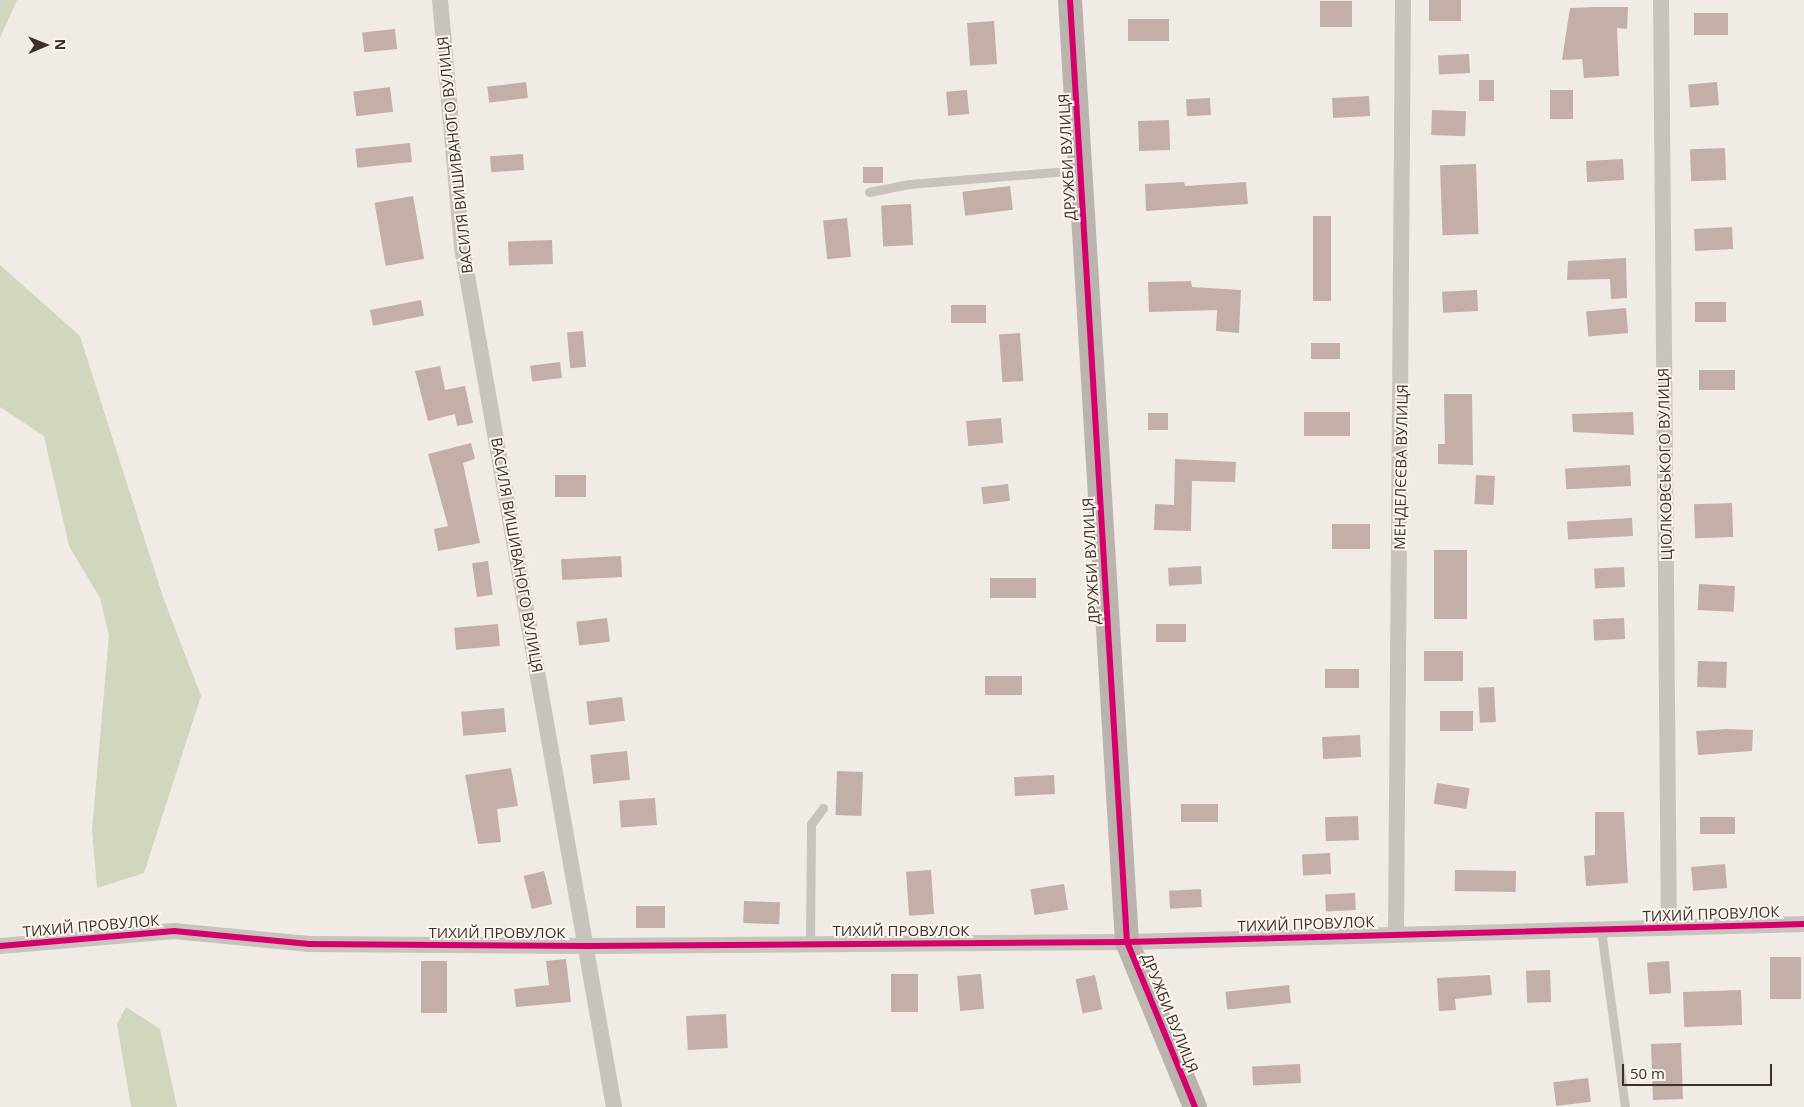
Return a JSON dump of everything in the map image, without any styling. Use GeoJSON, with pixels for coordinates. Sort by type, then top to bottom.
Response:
{"type":"FeatureCollection","features":[{"type":"Feature","properties":{"kind":"street","name":"ВАСИЛЯ ВИШИВАНОГО ВУЛИЦЯ"},"geometry":{"type":"LineString","coordinates":[[440,0],[462,248],[588,946],[614,1107]]}},
{"type":"Feature","properties":{"kind":"street","name":"ДРУЖБИ ВУЛИЦЯ"},"geometry":{"type":"LineString","coordinates":[[1070,0],[1126,942],[1195,1107]]}},
{"type":"Feature","properties":{"kind":"street","name":"МЕНДЕЛЄЄВА ВУЛИЦЯ"},"geometry":{"type":"LineString","coordinates":[[1396,934],[1403,0]]}},
{"type":"Feature","properties":{"kind":"street","name":"ЦІОЛКОВСЬКОГО ВУЛИЦЯ"},"geometry":{"type":"LineString","coordinates":[[1661,0],[1669,928]]}},
{"type":"Feature","properties":{"kind":"street","name":"ТИХИЙ ПРОВУЛОК"},"geometry":{"type":"LineString","coordinates":[[0,946],[174,931],[309,944],[588,946],[1126,942],[1804,924]]}},
{"type":"Feature","properties":{"kind":"lane"},"geometry":{"type":"LineString","coordinates":[[869,192],[909,184],[1080,170]]}},
{"type":"Feature","properties":{"kind":"lane"},"geometry":{"type":"LineString","coordinates":[[810,944],[812,824],[823,808]]}},
{"type":"Feature","properties":{"kind":"lane"},"geometry":{"type":"LineString","coordinates":[[1600,930],[1625,1107]]}},
{"type":"Feature","properties":{"kind":"green space"},"geometry":{"type":"Polygon","coordinates":[[[0,0],[17,0],[0,38],[0,0]]]}},
{"type":"Feature","properties":{"kind":"green space"},"geometry":{"type":"Polygon","coordinates":[[[0,265],[80,336],[163,597],[201,696],[144,873],[97,888],[92,830],[109,635],[100,598],[69,546],[44,436],[0,407],[0,265]]]}},
{"type":"Feature","properties":{"kind":"green space"},"geometry":{"type":"Polygon","coordinates":[[[126,1007],[160,1029],[177,1107],[131,1107],[117,1024],[126,1007]]]}},
{"type":"Feature","properties":{"kind":"building"},"geometry":{"type":"Polygon","coordinates":[[[1429,0],[1461,0],[1461,21],[1429,21],[1429,0]]]}},
{"type":"Feature","properties":{"kind":"building"},"geometry":{"type":"Polygon","coordinates":[[[1320,1],[1352,1],[1352,27],[1320,27],[1320,1]]]}},
{"type":"Feature","properties":{"kind":"building"},"geometry":{"type":"Polygon","coordinates":[[[1628,7],[1627,29],[1617,28],[1619,76],[1584,78],[1582,59],[1562,60],[1570,8],[1628,7]]]}},
{"type":"Feature","properties":{"kind":"building"},"geometry":{"type":"Polygon","coordinates":[[[1694,13],[1728,13],[1728,35],[1694,35],[1694,13]]]}},
{"type":"Feature","properties":{"kind":"building"},"geometry":{"type":"Polygon","coordinates":[[[1128,19],[1169,19],[1169,41],[1128,41],[1128,19]]]}},
{"type":"Feature","properties":{"kind":"building"},"geometry":{"type":"Polygon","coordinates":[[[994,21],[997,64],[970,66],[967,23],[994,21]]]}},
{"type":"Feature","properties":{"kind":"building"},"geometry":{"type":"Polygon","coordinates":[[[395,29],[397,49],[364,52],[362,32],[395,29]]]}},
{"type":"Feature","properties":{"kind":"building"},"geometry":{"type":"Polygon","coordinates":[[[1469,54],[1470,73],[1439,75],[1438,56],[1469,54]]]}},
{"type":"Feature","properties":{"kind":"building"},"geometry":{"type":"Polygon","coordinates":[[[1479,80],[1494,80],[1494,101],[1479,101],[1479,80]]]}},
{"type":"Feature","properties":{"kind":"building"},"geometry":{"type":"Polygon","coordinates":[[[526,82],[528,98],[489,103],[487,87],[526,82]]]}},
{"type":"Feature","properties":{"kind":"building"},"geometry":{"type":"Polygon","coordinates":[[[1717,82],[1719,105],[1690,107],[1688,85],[1717,82]]]}},
{"type":"Feature","properties":{"kind":"building"},"geometry":{"type":"Polygon","coordinates":[[[390,87],[393,112],[356,116],[353,92],[390,87]]]}},
{"type":"Feature","properties":{"kind":"building"},"geometry":{"type":"Polygon","coordinates":[[[967,90],[969,114],[948,116],[946,92],[967,90]]]}},
{"type":"Feature","properties":{"kind":"building"},"geometry":{"type":"Polygon","coordinates":[[[1550,90],[1573,90],[1573,119],[1550,119],[1550,90]]]}},
{"type":"Feature","properties":{"kind":"building"},"geometry":{"type":"Polygon","coordinates":[[[1369,96],[1370,116],[1333,118],[1332,98],[1369,96]]]}},
{"type":"Feature","properties":{"kind":"building"},"geometry":{"type":"Polygon","coordinates":[[[1210,98],[1211,115],[1187,116],[1186,99],[1210,98]]]}},
{"type":"Feature","properties":{"kind":"building"},"geometry":{"type":"Polygon","coordinates":[[[1432,110],[1466,111],[1465,136],[1431,135],[1432,110]]]}},
{"type":"Feature","properties":{"kind":"building"},"geometry":{"type":"Polygon","coordinates":[[[1169,120],[1170,150],[1139,151],[1138,121],[1169,120]]]}},
{"type":"Feature","properties":{"kind":"building"},"geometry":{"type":"Polygon","coordinates":[[[410,143],[412,162],[357,168],[355,149],[410,143]]]}},
{"type":"Feature","properties":{"kind":"building"},"geometry":{"type":"Polygon","coordinates":[[[1725,148],[1726,180],[1691,181],[1690,149],[1725,148]]]}},
{"type":"Feature","properties":{"kind":"building"},"geometry":{"type":"Polygon","coordinates":[[[523,154],[524,170],[491,172],[490,156],[523,154]]]}},
{"type":"Feature","properties":{"kind":"building"},"geometry":{"type":"Polygon","coordinates":[[[1623,159],[1624,180],[1587,182],[1586,161],[1623,159]]]}},
{"type":"Feature","properties":{"kind":"building"},"geometry":{"type":"Polygon","coordinates":[[[1476,164],[1478,234],[1442,235],[1440,165],[1476,164]]]}},
{"type":"Feature","properties":{"kind":"building"},"geometry":{"type":"Polygon","coordinates":[[[863,167],[883,167],[883,183],[863,183],[863,167]]]}},
{"type":"Feature","properties":{"kind":"building"},"geometry":{"type":"Polygon","coordinates":[[[1184,182],[1185,186],[1246,182],[1248,204],[1146,211],[1145,184],[1184,182]]]}},
{"type":"Feature","properties":{"kind":"building"},"geometry":{"type":"Polygon","coordinates":[[[1010,186],[1013,210],[965,216],[962,192],[1010,186]]]}},
{"type":"Feature","properties":{"kind":"building"},"geometry":{"type":"Polygon","coordinates":[[[413,196],[424,259],[386,266],[375,203],[413,196]]]}},
{"type":"Feature","properties":{"kind":"building"},"geometry":{"type":"Polygon","coordinates":[[[911,204],[913,245],[883,247],[881,206],[911,204]]]}},
{"type":"Feature","properties":{"kind":"building"},"geometry":{"type":"Polygon","coordinates":[[[1313,216],[1331,216],[1331,301],[1313,301],[1313,216]]]}},
{"type":"Feature","properties":{"kind":"building"},"geometry":{"type":"Polygon","coordinates":[[[847,218],[851,257],[827,259],[823,221],[847,218]]]}},
{"type":"Feature","properties":{"kind":"building"},"geometry":{"type":"Polygon","coordinates":[[[1732,227],[1733,249],[1695,251],[1694,229],[1732,227]]]}},
{"type":"Feature","properties":{"kind":"building"},"geometry":{"type":"Polygon","coordinates":[[[552,240],[553,264],[509,266],[508,242],[552,240]]]}},
{"type":"Feature","properties":{"kind":"building"},"geometry":{"type":"Polygon","coordinates":[[[1626,258],[1627,298],[1611,299],[1610,279],[1567,280],[1568,261],[1626,258]]]}},
{"type":"Feature","properties":{"kind":"building"},"geometry":{"type":"Polygon","coordinates":[[[1191,281],[1192,287],[1241,290],[1239,333],[1216,331],[1217,310],[1149,312],[1148,282],[1191,281]]]}},
{"type":"Feature","properties":{"kind":"building"},"geometry":{"type":"Polygon","coordinates":[[[1477,290],[1478,311],[1443,313],[1442,292],[1477,290]]]}},
{"type":"Feature","properties":{"kind":"building"},"geometry":{"type":"Polygon","coordinates":[[[421,300],[424,316],[373,326],[370,310],[421,300]]]}},
{"type":"Feature","properties":{"kind":"building"},"geometry":{"type":"Polygon","coordinates":[[[1695,302],[1726,302],[1726,322],[1695,322],[1695,302]]]}},
{"type":"Feature","properties":{"kind":"building"},"geometry":{"type":"Polygon","coordinates":[[[951,305],[986,305],[986,323],[951,323],[951,305]]]}},
{"type":"Feature","properties":{"kind":"building"},"geometry":{"type":"Polygon","coordinates":[[[1626,308],[1628,333],[1588,336],[1586,311],[1626,308]]]}},
{"type":"Feature","properties":{"kind":"building"},"geometry":{"type":"Polygon","coordinates":[[[583,331],[586,367],[570,368],[567,332],[583,331]]]}},
{"type":"Feature","properties":{"kind":"building"},"geometry":{"type":"Polygon","coordinates":[[[1020,333],[1023,381],[1002,382],[999,334],[1020,333]]]}},
{"type":"Feature","properties":{"kind":"building"},"geometry":{"type":"Polygon","coordinates":[[[1311,343],[1340,343],[1340,359],[1311,359],[1311,343]]]}},
{"type":"Feature","properties":{"kind":"building"},"geometry":{"type":"Polygon","coordinates":[[[560,362],[562,378],[532,382],[530,366],[560,362]]]}},
{"type":"Feature","properties":{"kind":"building"},"geometry":{"type":"Polygon","coordinates":[[[440,366],[445,390],[465,386],[473,423],[457,426],[455,414],[428,421],[415,371],[440,366]]]}},
{"type":"Feature","properties":{"kind":"building"},"geometry":{"type":"Polygon","coordinates":[[[1699,370],[1735,370],[1735,390],[1699,390],[1699,370]]]}},
{"type":"Feature","properties":{"kind":"building"},"geometry":{"type":"Polygon","coordinates":[[[1444,394],[1472,394],[1473,465],[1438,464],[1438,444],[1445,444],[1444,394]]]}},
{"type":"Feature","properties":{"kind":"building"},"geometry":{"type":"Polygon","coordinates":[[[1304,412],[1350,412],[1350,436],[1304,436],[1304,412]]]}},
{"type":"Feature","properties":{"kind":"building"},"geometry":{"type":"Polygon","coordinates":[[[1633,412],[1634,435],[1573,432],[1572,414],[1633,412]]]}},
{"type":"Feature","properties":{"kind":"building"},"geometry":{"type":"Polygon","coordinates":[[[1148,413],[1168,413],[1168,430],[1148,430],[1148,413]]]}},
{"type":"Feature","properties":{"kind":"building"},"geometry":{"type":"Polygon","coordinates":[[[1001,418],[1003,443],[968,446],[966,421],[1001,418]]]}},
{"type":"Feature","properties":{"kind":"building"},"geometry":{"type":"Polygon","coordinates":[[[471,443],[475,459],[463,463],[480,543],[438,551],[434,529],[448,526],[428,454],[471,443]]]}},
{"type":"Feature","properties":{"kind":"building"},"geometry":{"type":"Polygon","coordinates":[[[1175,459],[1236,462],[1235,482],[1192,481],[1191,531],[1154,530],[1155,504],[1174,505],[1175,459]]]}},
{"type":"Feature","properties":{"kind":"building"},"geometry":{"type":"Polygon","coordinates":[[[1630,465],[1631,486],[1566,489],[1565,468],[1630,465]]]}},
{"type":"Feature","properties":{"kind":"building"},"geometry":{"type":"Polygon","coordinates":[[[555,475],[586,475],[586,497],[555,497],[555,475]]]}},
{"type":"Feature","properties":{"kind":"building"},"geometry":{"type":"Polygon","coordinates":[[[1476,475],[1495,476],[1493,505],[1474,504],[1476,475]]]}},
{"type":"Feature","properties":{"kind":"building"},"geometry":{"type":"Polygon","coordinates":[[[1008,484],[1010,501],[983,504],[981,487],[1008,484]]]}},
{"type":"Feature","properties":{"kind":"building"},"geometry":{"type":"Polygon","coordinates":[[[1732,503],[1733,537],[1695,538],[1694,504],[1732,503]]]}},
{"type":"Feature","properties":{"kind":"building"},"geometry":{"type":"Polygon","coordinates":[[[1632,518],[1633,536],[1568,539],[1567,521],[1632,518]]]}},
{"type":"Feature","properties":{"kind":"building"},"geometry":{"type":"Polygon","coordinates":[[[1332,524],[1370,524],[1370,549],[1332,549],[1332,524]]]}},
{"type":"Feature","properties":{"kind":"building"},"geometry":{"type":"Polygon","coordinates":[[[1434,550],[1467,550],[1467,619],[1434,619],[1434,550]]]}},
{"type":"Feature","properties":{"kind":"building"},"geometry":{"type":"Polygon","coordinates":[[[621,556],[622,577],[562,580],[561,559],[621,556]]]}},
{"type":"Feature","properties":{"kind":"building"},"geometry":{"type":"Polygon","coordinates":[[[488,561],[493,595],[477,597],[472,563],[488,561]]]}},
{"type":"Feature","properties":{"kind":"building"},"geometry":{"type":"Polygon","coordinates":[[[1201,566],[1202,584],[1169,586],[1168,568],[1201,566]]]}},
{"type":"Feature","properties":{"kind":"building"},"geometry":{"type":"Polygon","coordinates":[[[1624,567],[1625,587],[1595,589],[1594,569],[1624,567]]]}},
{"type":"Feature","properties":{"kind":"building"},"geometry":{"type":"Polygon","coordinates":[[[990,578],[1036,578],[1036,598],[990,598],[990,578]]]}},
{"type":"Feature","properties":{"kind":"building"},"geometry":{"type":"Polygon","coordinates":[[[1699,584],[1735,586],[1734,612],[1698,610],[1699,584]]]}},
{"type":"Feature","properties":{"kind":"building"},"geometry":{"type":"Polygon","coordinates":[[[607,618],[610,642],[579,646],[576,622],[607,618]]]}},
{"type":"Feature","properties":{"kind":"building"},"geometry":{"type":"Polygon","coordinates":[[[1624,618],[1625,639],[1594,641],[1593,620],[1624,618]]]}},
{"type":"Feature","properties":{"kind":"building"},"geometry":{"type":"Polygon","coordinates":[[[498,624],[500,646],[456,650],[454,628],[498,624]]]}},
{"type":"Feature","properties":{"kind":"building"},"geometry":{"type":"Polygon","coordinates":[[[1156,624],[1186,624],[1186,642],[1156,642],[1156,624]]]}},
{"type":"Feature","properties":{"kind":"building"},"geometry":{"type":"Polygon","coordinates":[[[1424,651],[1463,651],[1463,681],[1424,681],[1424,651]]]}},
{"type":"Feature","properties":{"kind":"building"},"geometry":{"type":"Polygon","coordinates":[[[1698,661],[1727,662],[1726,688],[1697,687],[1698,661]]]}},
{"type":"Feature","properties":{"kind":"building"},"geometry":{"type":"Polygon","coordinates":[[[1325,669],[1359,669],[1359,688],[1325,688],[1325,669]]]}},
{"type":"Feature","properties":{"kind":"building"},"geometry":{"type":"Polygon","coordinates":[[[985,676],[1022,676],[1022,695],[985,695],[985,676]]]}},
{"type":"Feature","properties":{"kind":"building"},"geometry":{"type":"Polygon","coordinates":[[[1494,687],[1496,722],[1480,723],[1478,688],[1494,687]]]}},
{"type":"Feature","properties":{"kind":"building"},"geometry":{"type":"Polygon","coordinates":[[[622,697],[625,721],[589,725],[586,701],[622,697]]]}},
{"type":"Feature","properties":{"kind":"building"},"geometry":{"type":"Polygon","coordinates":[[[504,708],[506,732],[463,736],[461,712],[504,708]]]}},
{"type":"Feature","properties":{"kind":"building"},"geometry":{"type":"Polygon","coordinates":[[[1440,711],[1473,711],[1473,731],[1440,731],[1440,711]]]}},
{"type":"Feature","properties":{"kind":"building"},"geometry":{"type":"Polygon","coordinates":[[[1753,730],[1752,751],[1698,755],[1696,731],[1753,730]]]}},
{"type":"Feature","properties":{"kind":"building"},"geometry":{"type":"Polygon","coordinates":[[[1360,735],[1361,757],[1323,759],[1322,737],[1360,735]]]}},
{"type":"Feature","properties":{"kind":"building"},"geometry":{"type":"Polygon","coordinates":[[[627,751],[630,780],[593,784],[590,755],[627,751]]]}},
{"type":"Feature","properties":{"kind":"building"},"geometry":{"type":"Polygon","coordinates":[[[511,768],[518,806],[497,809],[501,842],[478,844],[465,775],[511,768]]]}},
{"type":"Feature","properties":{"kind":"building"},"geometry":{"type":"Polygon","coordinates":[[[837,771],[863,772],[861,816],[835,815],[837,771]]]}},
{"type":"Feature","properties":{"kind":"building"},"geometry":{"type":"Polygon","coordinates":[[[1054,775],[1055,794],[1015,796],[1014,777],[1054,775]]]}},
{"type":"Feature","properties":{"kind":"building"},"geometry":{"type":"Polygon","coordinates":[[[1437,783],[1470,788],[1466,809],[1434,804],[1437,783]]]}},
{"type":"Feature","properties":{"kind":"building"},"geometry":{"type":"Polygon","coordinates":[[[655,798],[657,825],[621,827],[619,801],[655,798]]]}},
{"type":"Feature","properties":{"kind":"building"},"geometry":{"type":"Polygon","coordinates":[[[1181,804],[1218,804],[1218,822],[1181,822],[1181,804]]]}},
{"type":"Feature","properties":{"kind":"building"},"geometry":{"type":"Polygon","coordinates":[[[1595,812],[1624,812],[1628,883],[1586,886],[1584,856],[1595,855],[1595,812]]]}},
{"type":"Feature","properties":{"kind":"building"},"geometry":{"type":"Polygon","coordinates":[[[1358,816],[1359,840],[1326,841],[1325,817],[1358,816]]]}},
{"type":"Feature","properties":{"kind":"building"},"geometry":{"type":"Polygon","coordinates":[[[1700,817],[1735,817],[1735,834],[1700,834],[1700,817]]]}},
{"type":"Feature","properties":{"kind":"building"},"geometry":{"type":"Polygon","coordinates":[[[1330,853],[1331,874],[1303,875],[1302,854],[1330,853]]]}},
{"type":"Feature","properties":{"kind":"building"},"geometry":{"type":"Polygon","coordinates":[[[1725,864],[1727,888],[1693,891],[1691,867],[1725,864]]]}},
{"type":"Feature","properties":{"kind":"building"},"geometry":{"type":"Polygon","coordinates":[[[931,870],[934,914],[909,916],[906,872],[931,870]]]}},
{"type":"Feature","properties":{"kind":"building"},"geometry":{"type":"Polygon","coordinates":[[[1455,870],[1516,871],[1516,892],[1455,891],[1455,870]]]}},
{"type":"Feature","properties":{"kind":"building"},"geometry":{"type":"Polygon","coordinates":[[[544,871],[552,904],[532,909],[524,876],[544,871]]]}},
{"type":"Feature","properties":{"kind":"building"},"geometry":{"type":"Polygon","coordinates":[[[1064,884],[1068,910],[1034,915],[1030,889],[1064,884]]]}},
{"type":"Feature","properties":{"kind":"building"},"geometry":{"type":"Polygon","coordinates":[[[1201,889],[1202,907],[1170,909],[1169,891],[1201,889]]]}},
{"type":"Feature","properties":{"kind":"building"},"geometry":{"type":"Polygon","coordinates":[[[1355,893],[1356,910],[1326,912],[1325,895],[1355,893]]]}},
{"type":"Feature","properties":{"kind":"building"},"geometry":{"type":"Polygon","coordinates":[[[744,901],[780,902],[779,924],[743,923],[744,901]]]}},
{"type":"Feature","properties":{"kind":"building"},"geometry":{"type":"Polygon","coordinates":[[[636,906],[665,906],[665,928],[636,928],[636,906]]]}},
{"type":"Feature","properties":{"kind":"building"},"geometry":{"type":"Polygon","coordinates":[[[1770,957],[1801,957],[1801,999],[1770,999],[1770,957]]]}},
{"type":"Feature","properties":{"kind":"building"},"geometry":{"type":"Polygon","coordinates":[[[566,959],[571,1002],[516,1007],[514,989],[549,985],[546,961],[566,959]]]}},
{"type":"Feature","properties":{"kind":"building"},"geometry":{"type":"Polygon","coordinates":[[[421,961],[447,961],[447,1013],[421,1013],[421,961]]]}},
{"type":"Feature","properties":{"kind":"building"},"geometry":{"type":"Polygon","coordinates":[[[1669,961],[1671,993],[1649,994],[1647,963],[1669,961]]]}},
{"type":"Feature","properties":{"kind":"building"},"geometry":{"type":"Polygon","coordinates":[[[1550,970],[1551,1002],[1527,1003],[1526,971],[1550,970]]]}},
{"type":"Feature","properties":{"kind":"building"},"geometry":{"type":"Polygon","coordinates":[[[891,974],[918,974],[918,1012],[891,1012],[891,974]]]}},
{"type":"Feature","properties":{"kind":"building"},"geometry":{"type":"Polygon","coordinates":[[[981,974],[984,1009],[960,1011],[957,976],[981,974]]]}},
{"type":"Feature","properties":{"kind":"building"},"geometry":{"type":"Polygon","coordinates":[[[1095,975],[1102,1009],[1083,1013],[1075,979],[1095,975]]]}},
{"type":"Feature","properties":{"kind":"building"},"geometry":{"type":"Polygon","coordinates":[[[1490,975],[1492,995],[1455,999],[1456,1010],[1439,1011],[1437,978],[1490,975]]]}},
{"type":"Feature","properties":{"kind":"building"},"geometry":{"type":"Polygon","coordinates":[[[1289,985],[1291,1003],[1227,1010],[1225,992],[1289,985]]]}},
{"type":"Feature","properties":{"kind":"building"},"geometry":{"type":"Polygon","coordinates":[[[1741,990],[1742,1025],[1684,1027],[1683,992],[1741,990]]]}},
{"type":"Feature","properties":{"kind":"building"},"geometry":{"type":"Polygon","coordinates":[[[726,1014],[728,1048],[688,1050],[686,1016],[726,1014]]]}},
{"type":"Feature","properties":{"kind":"building"},"geometry":{"type":"Polygon","coordinates":[[[1681,1043],[1683,1099],[1653,1100],[1651,1044],[1681,1043]]]}},
{"type":"Feature","properties":{"kind":"building"},"geometry":{"type":"Polygon","coordinates":[[[1300,1064],[1301,1083],[1253,1085],[1252,1067],[1300,1064]]]}},
{"type":"Feature","properties":{"kind":"building"},"geometry":{"type":"Polygon","coordinates":[[[1588,1078],[1591,1102],[1556,1106],[1553,1082],[1588,1078]]]}},
{"type":"Feature","properties":{"kind":"cycle path"},"geometry":{"type":"LineString","coordinates":[[1070,0],[1127,942],[1195,1107]]}},
{"type":"Feature","properties":{"kind":"cycle path"},"geometry":{"type":"LineString","coordinates":[[0,946],[174,931],[309,944],[588,946],[1127,942],[1804,924]]}}]}
